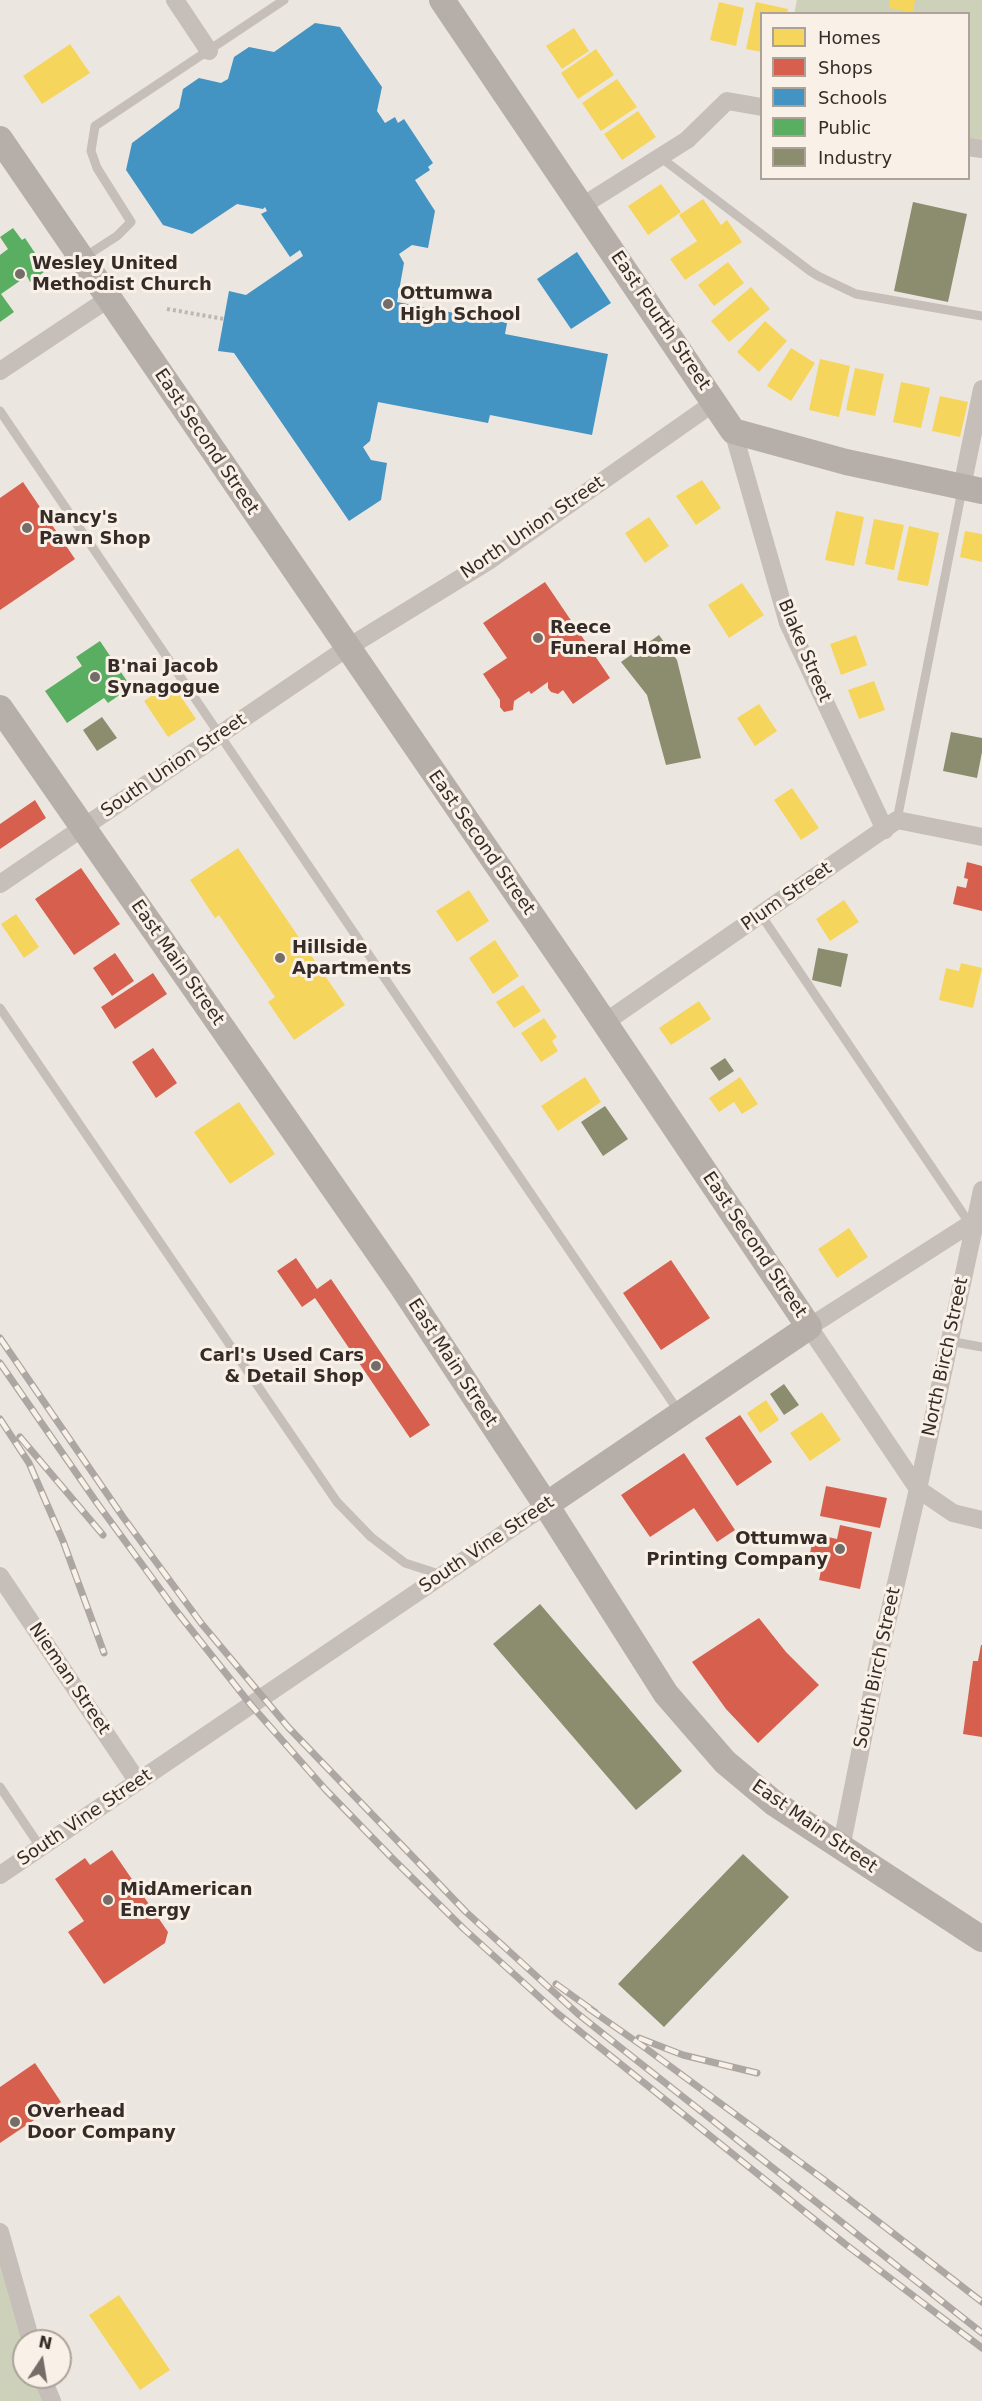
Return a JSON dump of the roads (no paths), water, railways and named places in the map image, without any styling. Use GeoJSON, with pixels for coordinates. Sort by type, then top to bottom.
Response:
{"type":"FeatureCollection","features":[{"type":"Feature","properties":{"kind":"main road","name":"East Fourth Street"},"geometry":{"type":"LineString","coordinates":[[441,0],[715,402],[732,431]]}},
{"type":"Feature","properties":{"kind":"main road","name":"East Second Street"},"geometry":{"type":"LineString","coordinates":[[0,139],[809,1327]]}},
{"type":"Feature","properties":{"kind":"main road"},"geometry":{"type":"LineString","coordinates":[[732,431],[846,462],[972,489]]}},
{"type":"Feature","properties":{"kind":"main road","name":"East Main Street"},"geometry":{"type":"LineString","coordinates":[[0,708],[401,1285],[546,1505],[666,1694],[725,1762],[774,1803],[982,1939]]}},
{"type":"Feature","properties":{"kind":"main road","name":"South Vine Street"},"geometry":{"type":"LineString","coordinates":[[546,1505],[809,1327]]}},
{"type":"Feature","properties":{"kind":"street"},"geometry":{"type":"LineString","coordinates":[[176,0],[209,51]]}},
{"type":"Feature","properties":{"kind":"street"},"geometry":{"type":"LineString","coordinates":[[582,206],[687,140],[727,101],[760,107]]}},
{"type":"Feature","properties":{"kind":"street"},"geometry":{"type":"LineString","coordinates":[[0,371],[108,299]]}},
{"type":"Feature","properties":{"kind":"street"},"geometry":{"type":"LineString","coordinates":[[972,489],[982,388]]}},
{"type":"Feature","properties":{"kind":"street","name":"North Union Street"},"geometry":{"type":"LineString","coordinates":[[347,648],[490,560],[715,402]]}},
{"type":"Feature","properties":{"kind":"street","name":"Blake Street"},"geometry":{"type":"LineString","coordinates":[[732,431],[788,623],[891,825]]}},
{"type":"Feature","properties":{"kind":"street","name":"South Union Street"},"geometry":{"type":"LineString","coordinates":[[0,884],[347,648]]}},
{"type":"Feature","properties":{"kind":"street"},"geometry":{"type":"LineString","coordinates":[[891,825],[982,837]]}},
{"type":"Feature","properties":{"kind":"street","name":"Plum Street"},"geometry":{"type":"LineString","coordinates":[[604,1023],[891,825]]}},
{"type":"Feature","properties":{"kind":"street","name":"North Birch Street"},"geometry":{"type":"LineString","coordinates":[[918,1489],[973,1221],[982,1190]]}},
{"type":"Feature","properties":{"kind":"street","name":"South Vine Street"},"geometry":{"type":"LineString","coordinates":[[809,1327],[973,1221]]}},
{"type":"Feature","properties":{"kind":"street","name":"East Second Street"},"geometry":{"type":"LineString","coordinates":[[809,1327],[918,1489],[953,1514],[982,1520]]}},
{"type":"Feature","properties":{"kind":"street","name":"South Birch Street"},"geometry":{"type":"LineString","coordinates":[[842,1848],[881,1648],[918,1489]]}},
{"type":"Feature","properties":{"kind":"street","name":"South Vine Street"},"geometry":{"type":"LineString","coordinates":[[0,1875],[546,1505]]}},
{"type":"Feature","properties":{"kind":"street","name":"Nieman Street"},"geometry":{"type":"LineString","coordinates":[[0,1576],[138,1782]]}},
{"type":"Feature","properties":{"kind":"street"},"geometry":{"type":"LineString","coordinates":[[0,2232],[28,2329]]}},
{"type":"Feature","properties":{"kind":"lane"},"geometry":{"type":"LineString","coordinates":[[81,259],[117,236],[131,222],[97,168],[91,151],[95,126],[284,0]]}},
{"type":"Feature","properties":{"kind":"lane"},"geometry":{"type":"LineString","coordinates":[[660,157],[818,276],[856,294],[982,316]]}},
{"type":"Feature","properties":{"kind":"lane"},"geometry":{"type":"LineString","coordinates":[[0,411],[680,1414]]}},
{"type":"Feature","properties":{"kind":"lane"},"geometry":{"type":"LineString","coordinates":[[891,825],[972,489]]}},
{"type":"Feature","properties":{"kind":"lane"},"geometry":{"type":"LineString","coordinates":[[761,915],[973,1221]]}},
{"type":"Feature","properties":{"kind":"lane"},"geometry":{"type":"LineString","coordinates":[[0,1008],[337,1502],[371,1537],[405,1563],[442,1575]]}},
{"type":"Feature","properties":{"kind":"lane"},"geometry":{"type":"LineString","coordinates":[[949,1341],[982,1347]]}},
{"type":"Feature","properties":{"kind":"lane"},"geometry":{"type":"LineString","coordinates":[[0,1787],[41,1848]]}},
{"type":"Feature","properties":{"kind":"railway"},"geometry":{"type":"LineString","coordinates":[[0,1338],[123,1517],[201,1623],[288,1727],[466,1912],[578,2014],[982,2333]]}},
{"type":"Feature","properties":{"kind":"railway"},"geometry":{"type":"LineString","coordinates":[[0,1363],[97,1503],[174,1608],[251,1705],[325,1789],[392,1858],[464,1929],[557,2013],[845,2244],[982,2348]]}},
{"type":"Feature","properties":{"kind":"railway"},"geometry":{"type":"LineString","coordinates":[[0,1419],[29,1463],[63,1541],[104,1653]]}},
{"type":"Feature","properties":{"kind":"railway"},"geometry":{"type":"LineString","coordinates":[[20,1437],[103,1535]]}},
{"type":"Feature","properties":{"kind":"railway"},"geometry":{"type":"LineString","coordinates":[[556,1984],[595,2012]]}},
{"type":"Feature","properties":{"kind":"railway"},"geometry":{"type":"LineString","coordinates":[[588,2008],[823,2179],[982,2302]]}},
{"type":"Feature","properties":{"kind":"railway"},"geometry":{"type":"LineString","coordinates":[[639,2038],[683,2055],[757,2073]]}},
{"type":"Feature","properties":{"kind":"place","name":"Wesley United Methodist Church"},"geometry":{"type":"Point","coordinates":[20,274]}},
{"type":"Feature","properties":{"kind":"place","name":"Ottumwa High School"},"geometry":{"type":"Point","coordinates":[388,304]}},
{"type":"Feature","properties":{"kind":"place","name":"Nancy's Pawn Shop"},"geometry":{"type":"Point","coordinates":[27,528]}},
{"type":"Feature","properties":{"kind":"place","name":"Reece Funeral Home"},"geometry":{"type":"Point","coordinates":[538,638]}},
{"type":"Feature","properties":{"kind":"place","name":"B'nai Jacob Synagogue"},"geometry":{"type":"Point","coordinates":[95,677]}},
{"type":"Feature","properties":{"kind":"place","name":"Hillside Apartments"},"geometry":{"type":"Point","coordinates":[280,958]}},
{"type":"Feature","properties":{"kind":"place","name":"Carl's Used Cars & Detail Shop"},"geometry":{"type":"Point","coordinates":[376,1366]}},
{"type":"Feature","properties":{"kind":"place","name":"Ottumwa Printing Company"},"geometry":{"type":"Point","coordinates":[840,1549]}},
{"type":"Feature","properties":{"kind":"place","name":"MidAmerican Energy"},"geometry":{"type":"Point","coordinates":[108,1900]}},
{"type":"Feature","properties":{"kind":"place","name":"Overhead Door Company"},"geometry":{"type":"Point","coordinates":[15,2122]}}]}
